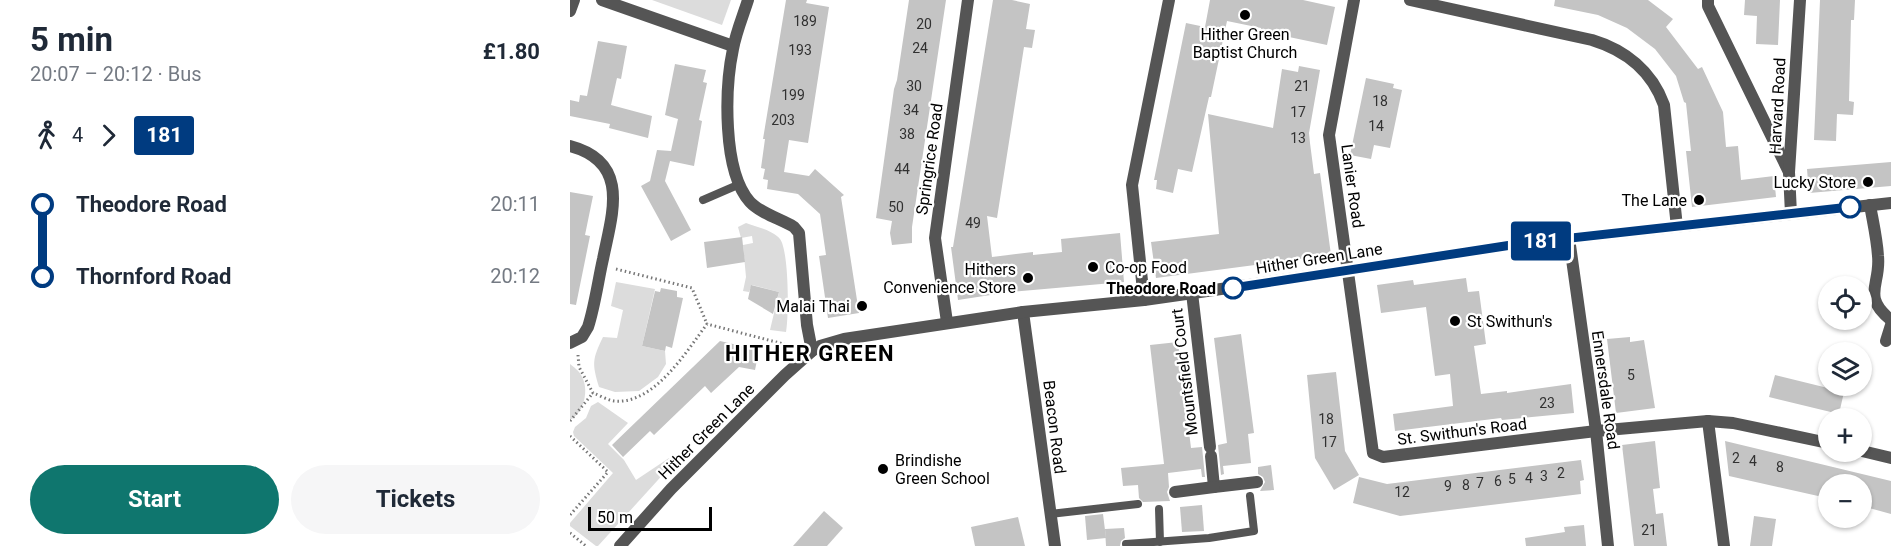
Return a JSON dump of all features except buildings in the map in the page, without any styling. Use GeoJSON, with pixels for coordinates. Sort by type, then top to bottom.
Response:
{"type":"FeatureCollection","features":[{"type":"Feature","properties":{"kind":"street"},"geometry":{"type":"LineString","coordinates":[[570,11],[574,0]]}},
{"type":"Feature","properties":{"kind":"street"},"geometry":{"type":"LineString","coordinates":[[602,0],[733,46]]}},
{"type":"Feature","properties":{"kind":"street"},"geometry":{"type":"LineString","coordinates":[[748,0],[733,46],[729,73],[728,132],[740,184],[750,203],[794,227],[799,233],[807,325],[812,351]]}},
{"type":"Feature","properties":{"kind":"street","name":"Springrice Road"},"geometry":{"type":"LineString","coordinates":[[946,322],[935,238],[968,0]]}},
{"type":"Feature","properties":{"kind":"street"},"geometry":{"type":"LineString","coordinates":[[1144,300],[1132,185],[1169,0]]}},
{"type":"Feature","properties":{"kind":"street","name":"Lanier Road"},"geometry":{"type":"LineString","coordinates":[[1348,270],[1329,135],[1354,0]]}},
{"type":"Feature","properties":{"kind":"street"},"geometry":{"type":"LineString","coordinates":[[1410,0],[1592,40],[1624,53],[1638,64],[1660,93],[1664,105],[1677,227]]}},
{"type":"Feature","properties":{"kind":"street"},"geometry":{"type":"LineString","coordinates":[[1708,0],[1708,6],[1789,172]]}},
{"type":"Feature","properties":{"kind":"street","name":"Harvard Road"},"geometry":{"type":"LineString","coordinates":[[1791,214],[1789,172],[1800,0]]}},
{"type":"Feature","properties":{"kind":"street"},"geometry":{"type":"LineString","coordinates":[[570,146],[581,149],[599,160],[612,183],[614,195],[588,327],[586,333],[573,342]]}},
{"type":"Feature","properties":{"kind":"street","name":"Hither Green Lane"},"geometry":{"type":"LineString","coordinates":[[620,546],[680,481],[785,375],[820,346],[844,339],[946,322],[1144,300],[1518,244],[1891,203]]}},
{"type":"Feature","properties":{"kind":"street"},"geometry":{"type":"LineString","coordinates":[[1870,205],[1879,259],[1874,296],[1880,311],[1891,320]]}},
{"type":"Feature","properties":{"kind":"street","name":"Ennersdale Road"},"geometry":{"type":"LineString","coordinates":[[1569,238],[1596,431],[1608,546]]}},
{"type":"Feature","properties":{"kind":"street","name":"St. Swithun's Road"},"geometry":{"type":"LineString","coordinates":[[1348,270],[1373,453],[1383,457],[1596,431]]}},
{"type":"Feature","properties":{"kind":"street","name":"Mountsfield Court"},"geometry":{"type":"LineString","coordinates":[[1192,293],[1214,487]]}},
{"type":"Feature","properties":{"kind":"street","name":"Beacon Road"},"geometry":{"type":"LineString","coordinates":[[1023,312],[1055,546]]}},
{"type":"Feature","properties":{"kind":"street"},"geometry":{"type":"LineString","coordinates":[[1886,341],[1891,325]]}},
{"type":"Feature","properties":{"kind":"street"},"geometry":{"type":"LineString","coordinates":[[1708,421],[1724,546]]}},
{"type":"Feature","properties":{"kind":"street"},"geometry":{"type":"LineString","coordinates":[[1596,431],[1708,421],[1733,423],[1818,441]]}},
{"type":"Feature","properties":{"kind":"street"},"geometry":{"type":"LineString","coordinates":[[1872,453],[1891,458]]}},
{"type":"Feature","properties":{"kind":"street"},"geometry":{"type":"LineString","coordinates":[[1175,492],[1257,482]]}},
{"type":"Feature","properties":{"kind":"lane"},"geometry":{"type":"LineString","coordinates":[[703,200],[740,184]]}},
{"type":"Feature","properties":{"kind":"lane"},"geometry":{"type":"LineString","coordinates":[[1126,544],[1209,538],[1254,531],[1250,496]]}},
{"type":"Feature","properties":{"kind":"lane"},"geometry":{"type":"LineString","coordinates":[[1050,514],[1138,504]]}},
{"type":"Feature","properties":{"kind":"lane"},"geometry":{"type":"LineString","coordinates":[[1159,509],[1160,542]]}},
{"type":"Feature","properties":{"kind":"path"},"geometry":{"type":"LineString","coordinates":[[602,265],[692,288],[707,324]]}},
{"type":"Feature","properties":{"kind":"path"},"geometry":{"type":"LineString","coordinates":[[707,324],[812,351]]}},
{"type":"Feature","properties":{"kind":"path"},"geometry":{"type":"LineString","coordinates":[[573,342],[579,366],[593,393],[614,401],[637,399],[671,373],[707,324]]}},
{"type":"Feature","properties":{"kind":"path"},"geometry":{"type":"LineString","coordinates":[[570,421],[593,393]]}},
{"type":"Feature","properties":{"kind":"path"},"geometry":{"type":"LineString","coordinates":[[570,436],[608,472],[570,515]]}},
{"type":"Feature","properties":{"kind":"path"},"geometry":{"type":"LineString","coordinates":[[570,533],[586,546]]}},
{"type":"Feature","properties":{"kind":"shaded area"},"geometry":{"type":"Polygon","coordinates":[[[652,0],[731,0],[722,25],[652,0]]]}},
{"type":"Feature","properties":{"kind":"shaded area"},"geometry":{"type":"Polygon","coordinates":[[[746,223],[773,233],[780,239],[783,246],[788,284],[786,332],[770,330],[779,292],[752,285],[749,292],[743,291],[746,277],[743,245],[753,243],[752,236],[741,238],[738,227],[746,223]]]}},
{"type":"Feature","properties":{"kind":"shaded area"},"geometry":{"type":"Polygon","coordinates":[[[616,282],[655,289],[642,346],[665,351],[666,364],[658,377],[639,391],[615,392],[599,387],[595,372],[595,357],[603,337],[617,338],[623,310],[611,306],[616,282]]]}},
{"type":"Feature","properties":{"kind":"shaded area"},"geometry":{"type":"Polygon","coordinates":[[[570,364],[584,381],[585,394],[579,412],[570,420],[570,364]]]}},
{"type":"Feature","properties":{"kind":"shaded area"},"geometry":{"type":"Polygon","coordinates":[[[598,402],[628,423],[608,444],[624,460],[636,480],[669,458],[677,459],[596,546],[570,526],[570,523],[613,473],[574,436],[573,432],[575,427],[586,418],[591,406],[598,402]]]}},
{"type":"Feature","properties":{"kind":"bus line","name":"181"},"geometry":{"type":"LineString","coordinates":[[1233,288],[1518,244],[1850,207]]}},
{"type":"Feature","properties":{"kind":"place","name":"Hither Green Baptist Church"},"geometry":{"type":"Point","coordinates":[1245,15]}},
{"type":"Feature","properties":{"kind":"place","name":"Lucky Store"},"geometry":{"type":"Point","coordinates":[1868,182]}},
{"type":"Feature","properties":{"kind":"place","name":"The Lane"},"geometry":{"type":"Point","coordinates":[1699,200]}},
{"type":"Feature","properties":{"kind":"place","name":"Co-op Food"},"geometry":{"type":"Point","coordinates":[1093,267]}},
{"type":"Feature","properties":{"kind":"place","name":"Hithers Convenience Store"},"geometry":{"type":"Point","coordinates":[1028,278]}},
{"type":"Feature","properties":{"kind":"place","name":"Theodore Road"},"geometry":{"type":"Point","coordinates":[1233,288]}},
{"type":"Feature","properties":{"kind":"place","name":"Malai Thai"},"geometry":{"type":"Point","coordinates":[862,306]}},
{"type":"Feature","properties":{"kind":"place","name":"St Swithun's"},"geometry":{"type":"Point","coordinates":[1455,321]}},
{"type":"Feature","properties":{"kind":"place","name":"Brindishe Green School"},"geometry":{"type":"Point","coordinates":[883,469]}},
{"type":"Feature","properties":{"kind":"district","name":"HITHER GREEN"},"geometry":{"type":"Point","coordinates":[810,353]}}]}
